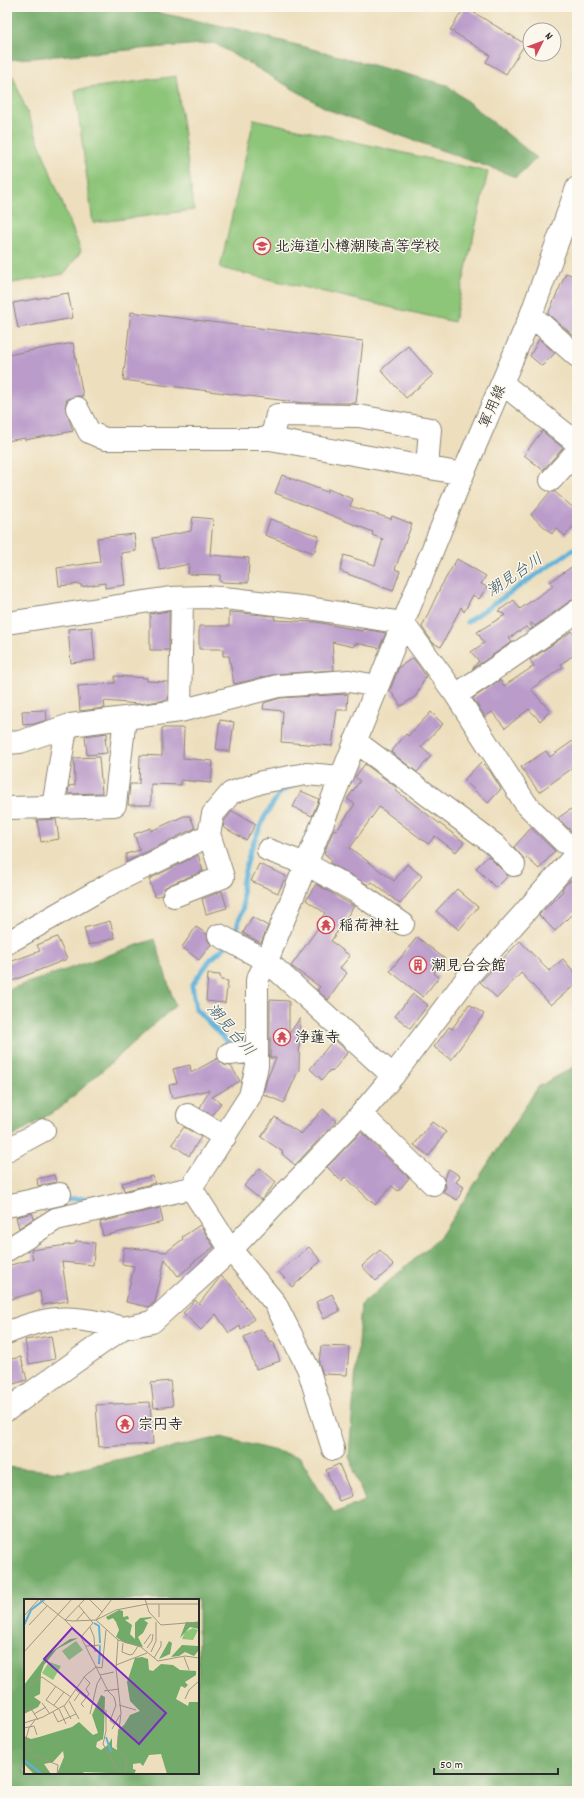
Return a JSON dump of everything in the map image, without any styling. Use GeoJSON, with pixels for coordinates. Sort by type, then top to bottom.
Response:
{"type":"FeatureCollection","features":[{"type":"Feature","properties":{"kind":"street","name":"軍用線"},"geometry":{"type":"LineString","coordinates":[[191,1188],[220,1134],[250,1096],[245,1062],[257,980],[267,961],[463,474],[531,315],[577,188]]}},
{"type":"Feature","properties":{"kind":"street"},"geometry":{"type":"LineString","coordinates":[[531,315],[577,356]]}},
{"type":"Feature","properties":{"kind":"street"},"geometry":{"type":"LineString","coordinates":[[502,383],[577,443]]}},
{"type":"Feature","properties":{"kind":"street"},"geometry":{"type":"LineString","coordinates":[[77,408],[89,432],[105,439],[270,439],[463,474]]}},
{"type":"Feature","properties":{"kind":"street"},"geometry":{"type":"LineString","coordinates":[[270,439],[277,414],[359,416],[430,429],[427,467]]}},
{"type":"Feature","properties":{"kind":"street"},"geometry":{"type":"LineString","coordinates":[[551,480],[577,451]]}},
{"type":"Feature","properties":{"kind":"street"},"geometry":{"type":"LineString","coordinates":[[180,711],[182,598]]}},
{"type":"Feature","properties":{"kind":"street"},"geometry":{"type":"LineString","coordinates":[[7,623],[163,599],[182,598],[234,599],[310,608],[403,623],[456,694],[526,804],[564,842],[577,846]]}},
{"type":"Feature","properties":{"kind":"street"},"geometry":{"type":"LineString","coordinates":[[456,694],[553,629],[577,611]]}},
{"type":"Feature","properties":{"kind":"street"},"geometry":{"type":"LineString","coordinates":[[7,742],[20,742],[70,725],[180,711],[278,686],[348,681],[377,686]]}},
{"type":"Feature","properties":{"kind":"street"},"geometry":{"type":"LineString","coordinates":[[7,808],[115,805],[125,718]]}},
{"type":"Feature","properties":{"kind":"street"},"geometry":{"type":"LineString","coordinates":[[53,807],[65,734],[70,725]]}},
{"type":"Feature","properties":{"kind":"street"},"geometry":{"type":"LineString","coordinates":[[355,741],[495,846],[514,865]]}},
{"type":"Feature","properties":{"kind":"street"},"geometry":{"type":"LineString","coordinates":[[174,896],[223,876],[208,834],[212,814],[231,793],[262,782],[306,774],[341,777]]}},
{"type":"Feature","properties":{"kind":"street"},"geometry":{"type":"LineString","coordinates":[[7,943],[108,885],[196,842],[208,834]]}},
{"type":"Feature","properties":{"kind":"street"},"geometry":{"type":"LineString","coordinates":[[268,850],[306,864],[355,891],[403,924]]}},
{"type":"Feature","properties":{"kind":"street"},"geometry":{"type":"LineString","coordinates":[[7,1410],[123,1328],[152,1322],[231,1250],[361,1114],[393,1076],[471,973],[577,853]]}},
{"type":"Feature","properties":{"kind":"street"},"geometry":{"type":"LineString","coordinates":[[226,939],[267,961],[393,1076]]}},
{"type":"Feature","properties":{"kind":"street"},"geometry":{"type":"LineString","coordinates":[[361,1114],[433,1184]]}},
{"type":"Feature","properties":{"kind":"street"},"geometry":{"type":"LineString","coordinates":[[188,1115],[220,1134]]}},
{"type":"Feature","properties":{"kind":"street"},"geometry":{"type":"LineString","coordinates":[[7,1150],[44,1130]]}},
{"type":"Feature","properties":{"kind":"street"},"geometry":{"type":"LineString","coordinates":[[7,1206],[48,1204],[191,1188],[231,1250],[275,1303],[308,1368],[333,1449]]}},
{"type":"Feature","properties":{"kind":"street"},"geometry":{"type":"LineString","coordinates":[[7,1250],[48,1204]]}},
{"type":"Feature","properties":{"kind":"street"},"geometry":{"type":"LineString","coordinates":[[7,1333],[26,1325],[59,1317],[87,1319],[123,1328]]}},
{"type":"Feature","properties":{"kind":"green space"},"geometry":{"type":"Polygon","coordinates":[[[7,7],[131,7],[237,29],[447,85],[537,158],[516,177],[329,110],[214,43],[7,60],[7,7]]]}},
{"type":"Feature","properties":{"kind":"green space"},"geometry":{"type":"Polygon","coordinates":[[[13,76],[81,251],[64,274],[7,284],[7,78],[13,76]]]}},
{"type":"Feature","properties":{"kind":"green space"},"geometry":{"type":"Polygon","coordinates":[[[176,76],[194,210],[93,223],[75,90],[176,76]]]}},
{"type":"Feature","properties":{"kind":"green space"},"geometry":{"type":"Polygon","coordinates":[[[254,119],[488,172],[454,322],[220,268],[254,119]]]}},
{"type":"Feature","properties":{"kind":"green space"},"geometry":{"type":"Polygon","coordinates":[[[155,939],[175,1006],[60,1108],[7,1140],[7,990],[155,939]]]}},
{"type":"Feature","properties":{"kind":"green space"},"geometry":{"type":"Polygon","coordinates":[[[577,1065],[577,1791],[7,1791],[7,1467],[61,1472],[221,1437],[300,1457],[334,1513],[365,1501],[349,1456],[361,1305],[440,1237],[538,1087],[577,1065]]]}},
{"type":"Feature","properties":{"kind":"building"},"geometry":{"type":"Polygon","coordinates":[[[465,7],[522,42],[522,49],[506,74],[486,62],[490,55],[450,30],[465,7]]]}},
{"type":"Feature","properties":{"kind":"building"},"geometry":{"type":"Polygon","coordinates":[[[566,273],[577,277],[577,331],[574,336],[548,314],[566,273]]]}},
{"type":"Feature","properties":{"kind":"building"},"geometry":{"type":"Polygon","coordinates":[[[68,293],[73,318],[18,328],[13,303],[68,293]]]}},
{"type":"Feature","properties":{"kind":"building"},"geometry":{"type":"Polygon","coordinates":[[[131,312],[363,341],[356,403],[303,403],[123,380],[131,312]]]}},
{"type":"Feature","properties":{"kind":"building"},"geometry":{"type":"Polygon","coordinates":[[[539,339],[555,353],[542,366],[530,356],[539,339]]]}},
{"type":"Feature","properties":{"kind":"building"},"geometry":{"type":"Polygon","coordinates":[[[73,343],[83,396],[67,399],[65,407],[73,431],[25,440],[25,438],[7,441],[7,355],[73,343]]]}},
{"type":"Feature","properties":{"kind":"building"},"geometry":{"type":"Polygon","coordinates":[[[408,346],[433,375],[406,398],[381,370],[408,346]]]}},
{"type":"Feature","properties":{"kind":"building"},"geometry":{"type":"Polygon","coordinates":[[[542,431],[563,448],[543,470],[524,455],[542,431]]]}},
{"type":"Feature","properties":{"kind":"building"},"geometry":{"type":"Polygon","coordinates":[[[282,475],[327,492],[328,489],[353,499],[350,506],[391,519],[392,516],[412,524],[395,569],[400,571],[393,591],[340,571],[344,555],[375,565],[383,539],[372,535],[373,532],[275,493],[282,475]]]}},
{"type":"Feature","properties":{"kind":"building"},"geometry":{"type":"Polygon","coordinates":[[[550,492],[555,492],[577,511],[577,522],[565,536],[556,528],[552,534],[531,515],[550,492]]]}},
{"type":"Feature","properties":{"kind":"building"},"geometry":{"type":"Polygon","coordinates":[[[193,517],[213,519],[210,555],[249,558],[248,583],[220,582],[220,575],[188,574],[189,564],[160,570],[153,538],[191,531],[193,517]]]}},
{"type":"Feature","properties":{"kind":"building"},"geometry":{"type":"Polygon","coordinates":[[[270,519],[319,536],[314,553],[265,535],[270,519]]]}},
{"type":"Feature","properties":{"kind":"building"},"geometry":{"type":"Polygon","coordinates":[[[134,534],[136,551],[121,553],[125,585],[105,588],[105,583],[81,587],[81,584],[59,586],[57,568],[100,562],[97,538],[134,534]]]}},
{"type":"Feature","properties":{"kind":"building"},"geometry":{"type":"Polygon","coordinates":[[[457,559],[486,576],[481,584],[487,587],[479,599],[473,595],[464,612],[461,607],[441,647],[433,643],[422,627],[440,588],[457,559]]]}},
{"type":"Feature","properties":{"kind":"building"},"geometry":{"type":"Polygon","coordinates":[[[577,563],[577,599],[570,601],[535,626],[532,623],[530,624],[533,628],[529,630],[526,627],[509,638],[512,642],[472,669],[479,661],[471,652],[484,643],[477,632],[505,615],[498,611],[514,600],[520,609],[553,586],[550,582],[577,563]]]}},
{"type":"Feature","properties":{"kind":"building"},"geometry":{"type":"Polygon","coordinates":[[[169,611],[169,650],[150,650],[150,614],[169,611]]]}},
{"type":"Feature","properties":{"kind":"building"},"geometry":{"type":"Polygon","coordinates":[[[229,612],[274,616],[275,620],[316,622],[363,631],[363,629],[386,633],[379,648],[355,643],[354,647],[332,642],[334,670],[277,674],[234,684],[229,656],[223,656],[223,649],[199,649],[199,626],[229,626],[229,612]]]}},
{"type":"Feature","properties":{"kind":"building"},"geometry":{"type":"Polygon","coordinates":[[[92,627],[95,660],[71,663],[68,629],[92,627]]]}},
{"type":"Feature","properties":{"kind":"building"},"geometry":{"type":"Polygon","coordinates":[[[572,631],[577,638],[577,653],[561,664],[563,667],[531,689],[550,711],[540,721],[529,709],[505,728],[492,712],[485,717],[473,698],[500,680],[504,686],[534,666],[530,660],[572,631]]]}},
{"type":"Feature","properties":{"kind":"building"},"geometry":{"type":"Polygon","coordinates":[[[413,658],[426,676],[416,696],[401,706],[390,690],[399,667],[413,658]]]}},
{"type":"Feature","properties":{"kind":"building"},"geometry":{"type":"Polygon","coordinates":[[[115,676],[147,678],[147,681],[168,682],[168,700],[139,704],[104,701],[105,708],[80,711],[78,686],[115,683],[115,676]]]}},
{"type":"Feature","properties":{"kind":"building"},"geometry":{"type":"Polygon","coordinates":[[[348,694],[347,710],[337,710],[332,746],[281,742],[283,711],[263,709],[264,703],[280,698],[348,694]]]}},
{"type":"Feature","properties":{"kind":"building"},"geometry":{"type":"Polygon","coordinates":[[[46,710],[47,720],[34,724],[23,725],[22,711],[46,710]]]}},
{"type":"Feature","properties":{"kind":"building"},"geometry":{"type":"Polygon","coordinates":[[[431,712],[443,724],[421,747],[431,756],[417,772],[391,752],[406,734],[408,736],[431,712]]]}},
{"type":"Feature","properties":{"kind":"building"},"geometry":{"type":"Polygon","coordinates":[[[220,720],[234,722],[230,752],[216,749],[220,720]]]}},
{"type":"Feature","properties":{"kind":"building"},"geometry":{"type":"Polygon","coordinates":[[[162,728],[184,728],[183,758],[213,761],[211,783],[181,780],[181,785],[151,784],[151,805],[128,805],[130,784],[139,784],[140,755],[162,756],[162,728]]]}},
{"type":"Feature","properties":{"kind":"building"},"geometry":{"type":"Polygon","coordinates":[[[107,733],[107,738],[105,738],[107,753],[87,755],[85,736],[107,733]]]}},
{"type":"Feature","properties":{"kind":"building"},"geometry":{"type":"Polygon","coordinates":[[[577,738],[577,765],[539,792],[521,767],[546,751],[550,757],[577,738]]]}},
{"type":"Feature","properties":{"kind":"building"},"geometry":{"type":"Polygon","coordinates":[[[99,757],[102,793],[68,794],[69,786],[75,785],[74,758],[99,757]]]}},
{"type":"Feature","properties":{"kind":"building"},"geometry":{"type":"Polygon","coordinates":[[[481,762],[490,771],[501,789],[488,803],[464,780],[481,762]]]}},
{"type":"Feature","properties":{"kind":"building"},"geometry":{"type":"Polygon","coordinates":[[[365,764],[397,788],[395,790],[464,842],[456,852],[435,836],[428,844],[379,807],[350,848],[394,881],[407,864],[422,876],[400,904],[372,882],[368,885],[330,863],[332,860],[324,853],[334,829],[337,830],[355,804],[347,799],[360,781],[355,777],[365,764]]]}},
{"type":"Feature","properties":{"kind":"building"},"geometry":{"type":"Polygon","coordinates":[[[301,791],[319,799],[312,816],[293,807],[301,791]]]}},
{"type":"Feature","properties":{"kind":"building"},"geometry":{"type":"Polygon","coordinates":[[[577,805],[577,833],[571,831],[558,818],[577,805]]]}},
{"type":"Feature","properties":{"kind":"building"},"geometry":{"type":"Polygon","coordinates":[[[232,811],[256,824],[246,840],[223,827],[225,820],[232,811]]]}},
{"type":"Feature","properties":{"kind":"building"},"geometry":{"type":"Polygon","coordinates":[[[184,816],[190,816],[195,828],[126,862],[126,854],[140,850],[134,834],[151,828],[151,831],[184,816]]]}},
{"type":"Feature","properties":{"kind":"building"},"geometry":{"type":"Polygon","coordinates":[[[56,819],[59,839],[41,842],[37,820],[56,819]]]}},
{"type":"Feature","properties":{"kind":"building"},"geometry":{"type":"Polygon","coordinates":[[[531,828],[555,851],[539,869],[526,857],[524,859],[514,847],[531,828]]]}},
{"type":"Feature","properties":{"kind":"building"},"geometry":{"type":"Polygon","coordinates":[[[198,855],[203,871],[169,885],[164,888],[162,895],[155,897],[149,879],[198,855]]]}},
{"type":"Feature","properties":{"kind":"building"},"geometry":{"type":"Polygon","coordinates":[[[488,856],[508,876],[496,888],[476,868],[488,856]]]}},
{"type":"Feature","properties":{"kind":"building"},"geometry":{"type":"Polygon","coordinates":[[[259,864],[286,876],[278,893],[251,881],[259,864]]]}},
{"type":"Feature","properties":{"kind":"building"},"geometry":{"type":"Polygon","coordinates":[[[577,876],[577,909],[555,931],[539,915],[563,891],[562,889],[566,884],[577,876]]]}},
{"type":"Feature","properties":{"kind":"building"},"geometry":{"type":"Polygon","coordinates":[[[316,884],[354,906],[331,941],[350,956],[340,968],[347,973],[328,1000],[317,990],[320,987],[291,966],[318,928],[316,926],[325,913],[306,900],[316,884]]]}},
{"type":"Feature","properties":{"kind":"building"},"geometry":{"type":"Polygon","coordinates":[[[457,889],[478,907],[459,930],[436,911],[457,889]]]}},
{"type":"Feature","properties":{"kind":"building"},"geometry":{"type":"Polygon","coordinates":[[[222,891],[227,908],[206,914],[202,899],[222,891]]]}},
{"type":"Feature","properties":{"kind":"building"},"geometry":{"type":"Polygon","coordinates":[[[252,917],[268,926],[261,943],[243,933],[252,917]]]}},
{"type":"Feature","properties":{"kind":"building"},"geometry":{"type":"Polygon","coordinates":[[[110,921],[115,938],[89,945],[84,928],[110,921]]]}},
{"type":"Feature","properties":{"kind":"building"},"geometry":{"type":"Polygon","coordinates":[[[196,927],[207,934],[208,941],[211,944],[199,960],[182,947],[196,927]]]}},
{"type":"Feature","properties":{"kind":"building"},"geometry":{"type":"Polygon","coordinates":[[[57,937],[67,959],[12,981],[7,968],[7,963],[40,951],[37,945],[57,937]]]}},
{"type":"Feature","properties":{"kind":"building","name":"潮見台会館"},"geometry":{"type":"Polygon","coordinates":[[[417,937],[445,959],[434,973],[439,977],[423,997],[390,971],[417,937]]]}},
{"type":"Feature","properties":{"kind":"building"},"geometry":{"type":"Polygon","coordinates":[[[520,941],[549,971],[563,959],[577,975],[577,983],[551,1005],[521,973],[497,998],[480,982],[520,941]]]}},
{"type":"Feature","properties":{"kind":"building"},"geometry":{"type":"Polygon","coordinates":[[[208,974],[220,975],[221,980],[228,981],[225,1003],[206,1001],[208,974]]]}},
{"type":"Feature","properties":{"kind":"building"},"geometry":{"type":"Polygon","coordinates":[[[413,994],[428,1005],[410,1028],[395,1016],[413,994]]]}},
{"type":"Feature","properties":{"kind":"building"},"geometry":{"type":"Polygon","coordinates":[[[270,1000],[289,1001],[289,1034],[300,1018],[299,1069],[284,1103],[263,1094],[267,1079],[276,1058],[270,1058],[270,1000]]]}},
{"type":"Feature","properties":{"kind":"building"},"geometry":{"type":"Polygon","coordinates":[[[469,1004],[484,1014],[451,1060],[434,1047],[449,1027],[452,1029],[469,1004]]]}},
{"type":"Feature","properties":{"kind":"building"},"geometry":{"type":"Polygon","coordinates":[[[334,1039],[348,1052],[332,1072],[330,1070],[322,1080],[310,1069],[334,1039]]]}},
{"type":"Feature","properties":{"kind":"building"},"geometry":{"type":"Polygon","coordinates":[[[218,1058],[224,1065],[231,1066],[240,1081],[212,1097],[221,1103],[212,1115],[200,1108],[209,1090],[172,1098],[169,1085],[177,1083],[173,1069],[190,1065],[191,1073],[218,1058]]]}},
{"type":"Feature","properties":{"kind":"building"},"geometry":{"type":"Polygon","coordinates":[[[323,1109],[336,1121],[295,1165],[282,1154],[283,1152],[261,1137],[275,1117],[301,1134],[323,1109]]]}},
{"type":"Feature","properties":{"kind":"building"},"geometry":{"type":"Polygon","coordinates":[[[432,1122],[446,1132],[429,1156],[414,1145],[432,1122]]]}},
{"type":"Feature","properties":{"kind":"building"},"geometry":{"type":"Polygon","coordinates":[[[184,1127],[201,1137],[189,1156],[172,1144],[184,1127]]]}},
{"type":"Feature","properties":{"kind":"building"},"geometry":{"type":"Polygon","coordinates":[[[361,1132],[409,1178],[398,1191],[392,1186],[375,1205],[345,1177],[341,1181],[327,1167],[361,1132]]]}},
{"type":"Feature","properties":{"kind":"building"},"geometry":{"type":"Polygon","coordinates":[[[260,1168],[276,1182],[261,1200],[244,1186],[260,1168]]]}},
{"type":"Feature","properties":{"kind":"building"},"geometry":{"type":"Polygon","coordinates":[[[449,1169],[460,1176],[456,1182],[464,1187],[457,1200],[443,1192],[446,1187],[444,1178],[449,1169]]]}},
{"type":"Feature","properties":{"kind":"building"},"geometry":{"type":"Polygon","coordinates":[[[54,1175],[56,1182],[38,1186],[37,1179],[54,1175]]]}},
{"type":"Feature","properties":{"kind":"building"},"geometry":{"type":"Polygon","coordinates":[[[153,1176],[155,1183],[124,1191],[122,1183],[153,1176]]]}},
{"type":"Feature","properties":{"kind":"building"},"geometry":{"type":"Polygon","coordinates":[[[160,1208],[163,1222],[103,1236],[100,1222],[160,1208]]]}},
{"type":"Feature","properties":{"kind":"building"},"geometry":{"type":"Polygon","coordinates":[[[32,1213],[34,1218],[19,1228],[16,1217],[32,1213]]]}},
{"type":"Feature","properties":{"kind":"building"},"geometry":{"type":"Polygon","coordinates":[[[200,1225],[214,1247],[178,1276],[165,1259],[155,1302],[149,1307],[126,1302],[134,1266],[122,1264],[124,1247],[166,1252],[183,1239],[182,1237],[200,1225]]]}},
{"type":"Feature","properties":{"kind":"building"},"geometry":{"type":"Polygon","coordinates":[[[76,1241],[95,1243],[93,1265],[62,1262],[68,1301],[42,1305],[40,1291],[11,1299],[9,1293],[7,1293],[7,1266],[33,1259],[31,1250],[75,1244],[76,1241]]]}},
{"type":"Feature","properties":{"kind":"building"},"geometry":{"type":"Polygon","coordinates":[[[309,1247],[321,1261],[292,1287],[279,1272],[309,1247]]]}},
{"type":"Feature","properties":{"kind":"building"},"geometry":{"type":"Polygon","coordinates":[[[380,1250],[394,1265],[376,1281],[362,1266],[380,1250]]]}},
{"type":"Feature","properties":{"kind":"building"},"geometry":{"type":"Polygon","coordinates":[[[221,1276],[230,1284],[254,1319],[241,1330],[240,1326],[229,1333],[216,1314],[201,1330],[183,1313],[195,1300],[199,1304],[221,1276]]]}},
{"type":"Feature","properties":{"kind":"building"},"geometry":{"type":"Polygon","coordinates":[[[332,1294],[340,1311],[324,1319],[316,1302],[332,1294]]]}},
{"type":"Feature","properties":{"kind":"building"},"geometry":{"type":"Polygon","coordinates":[[[261,1329],[270,1342],[273,1341],[280,1361],[256,1369],[244,1337],[261,1329]]]}},
{"type":"Feature","properties":{"kind":"building"},"geometry":{"type":"Polygon","coordinates":[[[51,1336],[55,1359],[29,1364],[25,1340],[51,1336]]]}},
{"type":"Feature","properties":{"kind":"building"},"geometry":{"type":"Polygon","coordinates":[[[321,1346],[349,1347],[347,1375],[323,1374],[319,1363],[321,1346]]]}},
{"type":"Feature","properties":{"kind":"building"},"geometry":{"type":"Polygon","coordinates":[[[21,1357],[27,1380],[10,1385],[7,1373],[7,1360],[21,1357]]]}},
{"type":"Feature","properties":{"kind":"building"},"geometry":{"type":"Polygon","coordinates":[[[170,1381],[173,1406],[154,1408],[151,1383],[170,1381]]]}},
{"type":"Feature","properties":{"kind":"building","name":"宗円寺"},"geometry":{"type":"Polygon","coordinates":[[[150,1402],[153,1444],[99,1447],[96,1405],[150,1402]]]}},
{"type":"Feature","properties":{"kind":"building"},"geometry":{"type":"Polygon","coordinates":[[[339,1464],[352,1496],[339,1501],[326,1470],[339,1464]]]}},
{"type":"Feature","properties":{"kind":"waterway","name":"潮見台川"},"geometry":{"type":"LineString","coordinates":[[467,622],[577,547]]}},
{"type":"Feature","properties":{"kind":"waterway","name":"潮見台川"},"geometry":{"type":"LineString","coordinates":[[232,936],[237,927],[243,907],[242,883],[250,851],[264,818],[279,794],[293,785]]}},
{"type":"Feature","properties":{"kind":"waterway","name":"潮見台川"},"geometry":{"type":"LineString","coordinates":[[226,946],[210,960],[192,985],[196,1009],[233,1048]]}},
{"type":"Feature","properties":{"kind":"waterway","name":"潮見台川"},"geometry":{"type":"LineString","coordinates":[[63,1199],[103,1198]]}},
{"type":"Feature","properties":{"kind":"place","name":"北海道小樽潮陵高等学校"},"geometry":{"type":"Point","coordinates":[262,246]}},
{"type":"Feature","properties":{"kind":"place","name":"稲荷神社"},"geometry":{"type":"Point","coordinates":[326,925]}},
{"type":"Feature","properties":{"kind":"place","name":"潮見台会館"},"geometry":{"type":"Point","coordinates":[418,965]}},
{"type":"Feature","properties":{"kind":"place","name":"浄蓮寺"},"geometry":{"type":"Point","coordinates":[282,1037]}},
{"type":"Feature","properties":{"kind":"place","name":"宗円寺"},"geometry":{"type":"Point","coordinates":[125,1424]}}]}
